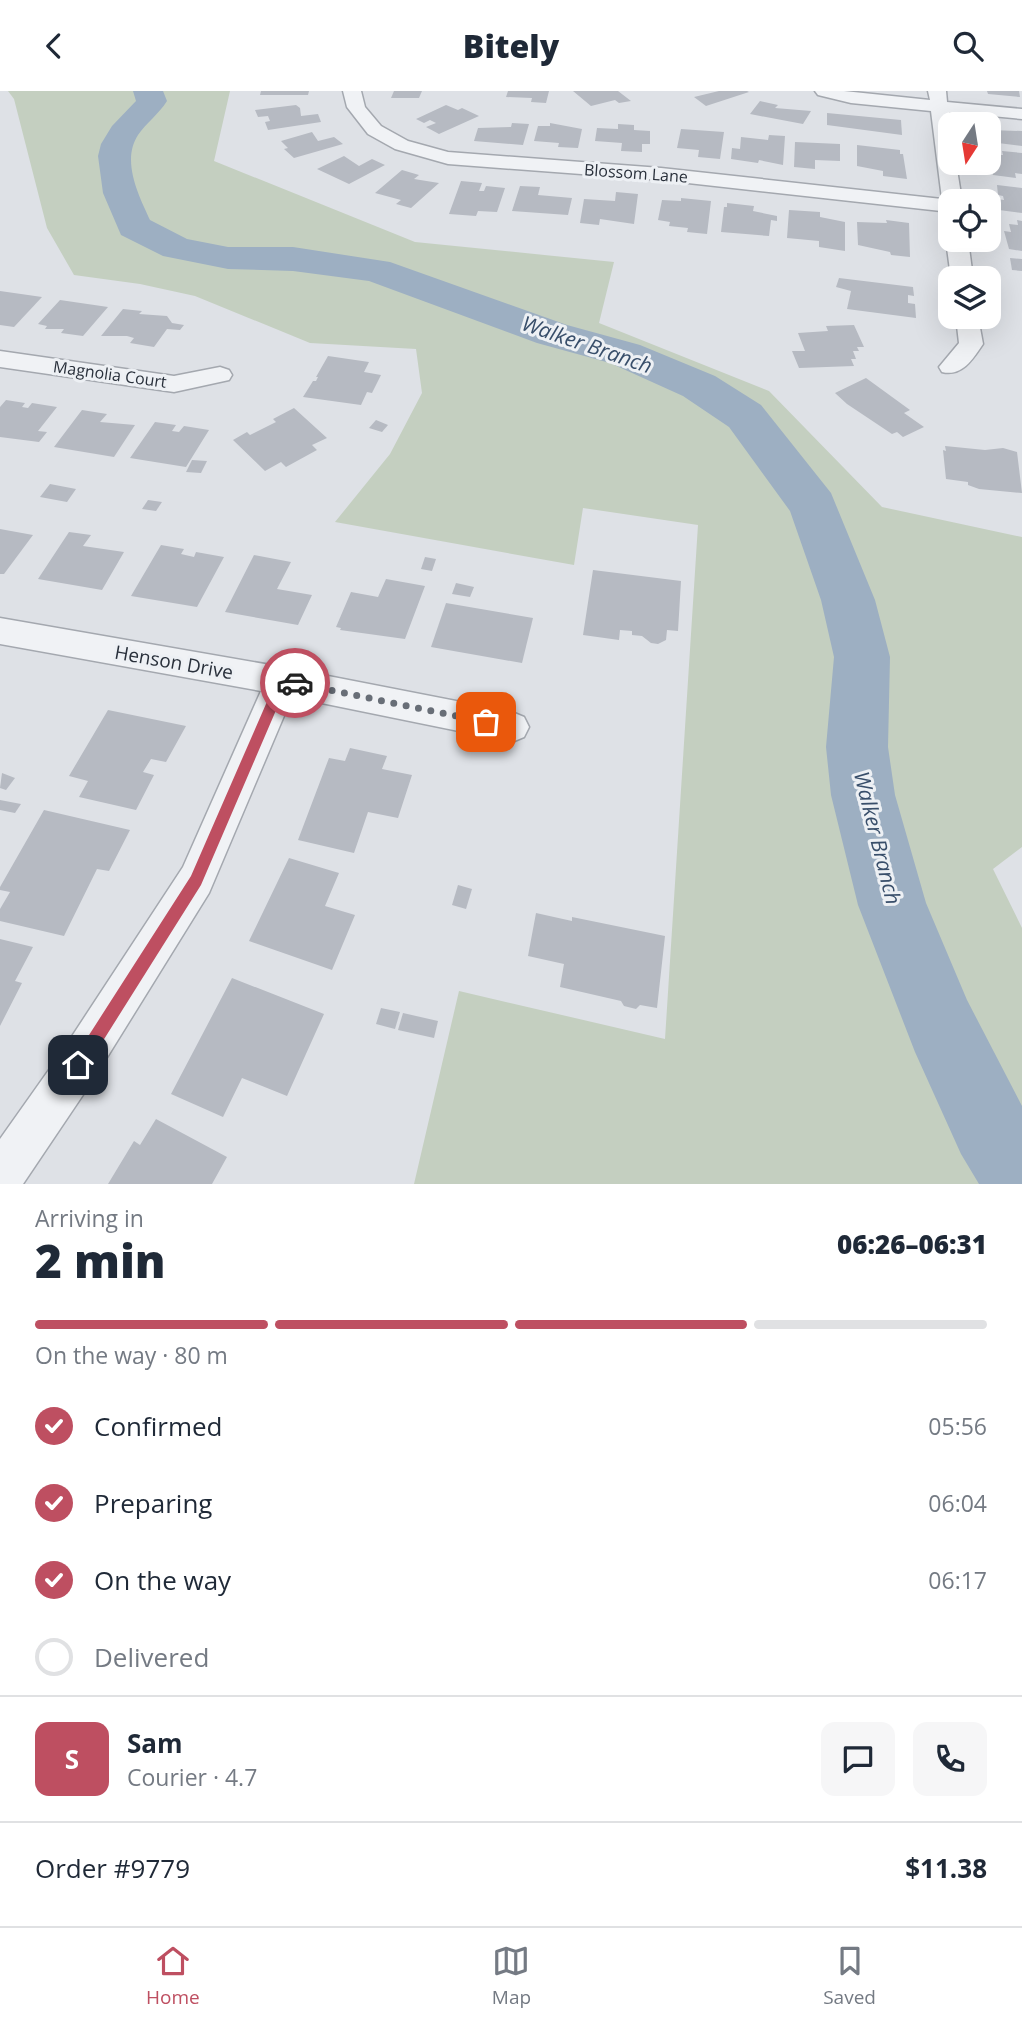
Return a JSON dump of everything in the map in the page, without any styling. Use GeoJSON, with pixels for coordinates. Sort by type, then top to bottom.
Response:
{"type":"FeatureCollection","features":[{"type":"Feature","properties":{"kind":"street","name":"Blossom Lane"},"geometry":{"type":"LineString","coordinates":[[352,91],[359,117],[375,131],[401,145],[448,158],[662,174],[938,202]]}},
{"type":"Feature","properties":{"kind":"street"},"geometry":{"type":"LineString","coordinates":[[824,91],[851,98],[938,98],[1022,114]]}},
{"type":"Feature","properties":{"kind":"street"},"geometry":{"type":"LineString","coordinates":[[938,98],[949,189]]}},
{"type":"Feature","properties":{"kind":"street"},"geometry":{"type":"LineString","coordinates":[[951,366],[971,344],[969,329]]}},
{"type":"Feature","properties":{"kind":"street","name":"Magnolia Court"},"geometry":{"type":"LineString","coordinates":[[0,359],[174,384],[220,375]]}},
{"type":"Feature","properties":{"kind":"street","name":"Henson Drive"},"geometry":{"type":"LineString","coordinates":[[0,631],[282,681],[512,727]]}},
{"type":"Feature","properties":{"kind":"street"},"geometry":{"type":"LineString","coordinates":[[0,1178],[86,1054],[196,880],[282,681]]}},
{"type":"Feature","properties":{"kind":"green space"},"geometry":{"type":"Polygon","coordinates":[[[8,91],[230,91],[214,161],[415,242],[614,262],[599,323],[769,391],[882,507],[1022,537],[1022,847],[993,869],[1022,928],[1022,1184],[414,1184],[459,991],[665,1039],[698,525],[583,508],[574,565],[335,522],[390,454],[422,393],[416,349],[310,343],[195,296],[140,284],[74,275],[47,228],[14,99],[8,91]]]}},
{"type":"Feature","properties":{"kind":"building"},"geometry":{"type":"Polygon","coordinates":[[[261,91],[309,91],[308,95],[260,95],[261,91]]]}},
{"type":"Feature","properties":{"kind":"building"},"geometry":{"type":"Polygon","coordinates":[[[394,91],[422,91],[419,98],[391,98],[394,91]]]}},
{"type":"Feature","properties":{"kind":"building"},"geometry":{"type":"Polygon","coordinates":[[[508,91],[549,91],[546,103],[531,102],[532,98],[506,97],[508,91]]]}},
{"type":"Feature","properties":{"kind":"building"},"geometry":{"type":"Polygon","coordinates":[[[573,91],[618,91],[631,101],[619,103],[615,100],[591,106],[573,91]]]}},
{"type":"Feature","properties":{"kind":"building"},"geometry":{"type":"Polygon","coordinates":[[[719,91],[749,92],[706,106],[694,97],[719,91]]]}},
{"type":"Feature","properties":{"kind":"building"},"geometry":{"type":"Polygon","coordinates":[[[987,91],[1019,91],[1020,97],[988,94],[987,91]]]}},
{"type":"Feature","properties":{"kind":"building"},"geometry":{"type":"Polygon","coordinates":[[[760,101],[778,105],[775,108],[811,111],[803,124],[750,114],[760,101]]]}},
{"type":"Feature","properties":{"kind":"building"},"geometry":{"type":"Polygon","coordinates":[[[296,105],[300,108],[301,116],[318,114],[321,122],[268,130],[265,122],[270,121],[268,116],[258,117],[255,110],[296,105]]]}},
{"type":"Feature","properties":{"kind":"building"},"geometry":{"type":"Polygon","coordinates":[[[446,105],[458,110],[462,108],[479,116],[439,134],[426,127],[436,123],[430,120],[424,123],[416,119],[446,105]]]}},
{"type":"Feature","properties":{"kind":"building"},"geometry":{"type":"Polygon","coordinates":[[[827,113],[901,120],[902,135],[827,125],[827,113]]]}},
{"type":"Feature","properties":{"kind":"building"},"geometry":{"type":"Polygon","coordinates":[[[512,123],[529,124],[523,145],[474,141],[478,128],[511,127],[512,123]]]}},
{"type":"Feature","properties":{"kind":"building"},"geometry":{"type":"Polygon","coordinates":[[[550,123],[582,129],[578,148],[558,147],[559,143],[534,141],[538,126],[550,126],[550,123]]]}},
{"type":"Feature","properties":{"kind":"building"},"geometry":{"type":"Polygon","coordinates":[[[618,124],[634,125],[634,130],[650,131],[650,144],[642,144],[642,152],[621,151],[622,143],[595,141],[597,128],[618,129],[618,124]]]}},
{"type":"Feature","properties":{"kind":"building"},"geometry":{"type":"Polygon","coordinates":[[[681,129],[724,132],[720,159],[698,157],[699,150],[677,148],[681,129]]]}},
{"type":"Feature","properties":{"kind":"building"},"geometry":{"type":"Polygon","coordinates":[[[1001,130],[1022,131],[1022,146],[1001,143],[1001,130]]]}},
{"type":"Feature","properties":{"kind":"building"},"geometry":{"type":"Polygon","coordinates":[[[312,132],[318,141],[334,137],[343,144],[294,158],[284,149],[288,148],[281,141],[312,132]]]}},
{"type":"Feature","properties":{"kind":"building"},"geometry":{"type":"Polygon","coordinates":[[[769,135],[785,136],[783,165],[759,160],[758,163],[731,159],[732,148],[740,149],[741,137],[768,140],[769,135]]]}},
{"type":"Feature","properties":{"kind":"building"},"geometry":{"type":"Polygon","coordinates":[[[795,142],[840,144],[840,161],[815,160],[815,169],[794,167],[795,142]]]}},
{"type":"Feature","properties":{"kind":"building"},"geometry":{"type":"Polygon","coordinates":[[[857,145],[900,150],[907,179],[883,176],[883,171],[857,166],[857,145]]]}},
{"type":"Feature","properties":{"kind":"building"},"geometry":{"type":"Polygon","coordinates":[[[1002,151],[1022,153],[1022,174],[1015,173],[1016,178],[993,175],[1001,175],[1002,151]]]}},
{"type":"Feature","properties":{"kind":"building"},"geometry":{"type":"Polygon","coordinates":[[[344,156],[359,166],[372,159],[385,165],[349,184],[317,169],[344,156]]]}},
{"type":"Feature","properties":{"kind":"building"},"geometry":{"type":"Polygon","coordinates":[[[402,170],[419,175],[414,179],[439,183],[411,208],[396,204],[401,200],[375,193],[402,170]]]}},
{"type":"Feature","properties":{"kind":"building"},"geometry":{"type":"Polygon","coordinates":[[[461,181],[482,183],[479,191],[484,191],[486,186],[505,188],[497,212],[478,211],[476,216],[449,214],[461,181]]]}},
{"type":"Feature","properties":{"kind":"building"},"geometry":{"type":"Polygon","coordinates":[[[997,185],[1022,188],[1022,213],[1001,210],[1001,200],[1004,200],[1001,189],[997,189],[997,185]]]}},
{"type":"Feature","properties":{"kind":"building"},"geometry":{"type":"Polygon","coordinates":[[[520,186],[540,187],[538,195],[572,198],[568,215],[512,211],[520,186]]]}},
{"type":"Feature","properties":{"kind":"building"},"geometry":{"type":"Polygon","coordinates":[[[616,192],[638,194],[634,224],[600,219],[599,225],[580,223],[584,199],[615,201],[616,192]]]}},
{"type":"Feature","properties":{"kind":"building"},"geometry":{"type":"Polygon","coordinates":[[[681,198],[711,201],[707,234],[687,232],[688,228],[669,226],[670,222],[658,220],[662,200],[681,201],[681,198]]]}},
{"type":"Feature","properties":{"kind":"building"},"geometry":{"type":"Polygon","coordinates":[[[727,203],[754,206],[753,211],[777,216],[777,221],[771,220],[769,236],[721,232],[724,207],[727,207],[727,203]]]}},
{"type":"Feature","properties":{"kind":"building"},"geometry":{"type":"Polygon","coordinates":[[[789,210],[820,212],[820,217],[845,222],[845,251],[819,247],[819,241],[787,238],[789,210]]]}},
{"type":"Feature","properties":{"kind":"building"},"geometry":{"type":"Polygon","coordinates":[[[886,220],[909,223],[910,257],[891,255],[890,252],[858,245],[857,222],[887,223],[886,220]]]}},
{"type":"Feature","properties":{"kind":"building"},"geometry":{"type":"Polygon","coordinates":[[[1017,220],[1022,221],[1022,251],[1009,249],[1004,231],[1011,232],[1009,224],[1018,225],[1017,220]]]}},
{"type":"Feature","properties":{"kind":"building"},"geometry":{"type":"Polygon","coordinates":[[[1010,258],[1022,259],[1022,271],[1012,270],[1010,258]]]}},
{"type":"Feature","properties":{"kind":"building"},"geometry":{"type":"Polygon","coordinates":[[[839,278],[913,287],[914,296],[908,295],[908,303],[915,304],[916,318],[847,309],[851,291],[836,287],[839,278]]]}},
{"type":"Feature","properties":{"kind":"building"},"geometry":{"type":"Polygon","coordinates":[[[0,291],[42,297],[14,327],[0,325],[0,291]]]}},
{"type":"Feature","properties":{"kind":"building"},"geometry":{"type":"Polygon","coordinates":[[[60,300],[108,307],[83,336],[61,333],[64,329],[45,329],[47,326],[38,324],[60,300]]]}},
{"type":"Feature","properties":{"kind":"building"},"geometry":{"type":"Polygon","coordinates":[[[123,309],[142,311],[139,314],[167,316],[172,323],[184,325],[180,330],[167,329],[154,347],[130,343],[134,338],[127,336],[101,336],[123,309]]]}},
{"type":"Feature","properties":{"kind":"building"},"geometry":{"type":"Polygon","coordinates":[[[854,325],[864,347],[857,347],[859,351],[853,351],[856,359],[851,359],[854,366],[799,368],[792,351],[805,351],[798,333],[828,331],[826,326],[854,325]]]}},
{"type":"Feature","properties":{"kind":"building"},"geometry":{"type":"Polygon","coordinates":[[[328,356],[369,362],[364,372],[381,375],[372,393],[367,392],[361,405],[303,397],[313,381],[316,381],[328,356]]]}},
{"type":"Feature","properties":{"kind":"building"},"geometry":{"type":"Polygon","coordinates":[[[866,378],[910,410],[904,413],[924,427],[903,437],[897,432],[892,434],[835,393],[866,378]]]}},
{"type":"Feature","properties":{"kind":"building"},"geometry":{"type":"Polygon","coordinates":[[[6,400],[25,403],[22,407],[28,408],[32,403],[57,407],[38,431],[47,432],[39,442],[0,437],[0,407],[6,400]]]}},
{"type":"Feature","properties":{"kind":"building"},"geometry":{"type":"Polygon","coordinates":[[[294,408],[327,438],[312,445],[317,450],[286,467],[281,462],[265,471],[233,440],[276,422],[273,419],[294,408]]]}},
{"type":"Feature","properties":{"kind":"building"},"geometry":{"type":"Polygon","coordinates":[[[82,410],[107,414],[100,422],[135,425],[114,457],[54,447],[82,410]]]}},
{"type":"Feature","properties":{"kind":"building"},"geometry":{"type":"Polygon","coordinates":[[[376,420],[388,425],[382,432],[369,428],[376,420]]]}},
{"type":"Feature","properties":{"kind":"building"},"geometry":{"type":"Polygon","coordinates":[[[155,422],[176,425],[172,431],[179,432],[184,426],[209,430],[186,467],[130,458],[155,422]]]}},
{"type":"Feature","properties":{"kind":"building"},"geometry":{"type":"Polygon","coordinates":[[[945,446],[985,450],[1003,448],[1017,452],[1022,493],[979,489],[968,485],[968,482],[946,479],[943,450],[946,451],[945,446]]]}},
{"type":"Feature","properties":{"kind":"building"},"geometry":{"type":"Polygon","coordinates":[[[192,460],[207,461],[201,473],[186,472],[192,460]]]}},
{"type":"Feature","properties":{"kind":"building"},"geometry":{"type":"Polygon","coordinates":[[[50,484],[76,489],[67,502],[40,497],[50,484]]]}},
{"type":"Feature","properties":{"kind":"building"},"geometry":{"type":"Polygon","coordinates":[[[148,500],[162,502],[156,511],[142,509],[148,500]]]}},
{"type":"Feature","properties":{"kind":"building"},"geometry":{"type":"Polygon","coordinates":[[[0,529],[33,535],[4,574],[0,574],[0,529]]]}},
{"type":"Feature","properties":{"kind":"building"},"geometry":{"type":"Polygon","coordinates":[[[69,532],[91,535],[83,546],[124,552],[102,590],[38,579],[69,532]]]}},
{"type":"Feature","properties":{"kind":"building"},"geometry":{"type":"Polygon","coordinates":[[[161,545],[184,549],[181,554],[194,557],[196,552],[224,557],[197,607],[131,596],[161,545]]]}},
{"type":"Feature","properties":{"kind":"building"},"geometry":{"type":"Polygon","coordinates":[[[254,555],[291,562],[277,589],[312,595],[298,625],[225,612],[254,555]]]}},
{"type":"Feature","properties":{"kind":"building"},"geometry":{"type":"Polygon","coordinates":[[[425,557],[436,559],[432,571],[421,569],[425,557]]]}},
{"type":"Feature","properties":{"kind":"building"},"geometry":{"type":"Polygon","coordinates":[[[593,570],[681,581],[678,631],[667,630],[666,640],[658,644],[651,643],[642,636],[632,635],[632,631],[620,630],[619,640],[583,635],[593,570]]]}},
{"type":"Feature","properties":{"kind":"building"},"geometry":{"type":"Polygon","coordinates":[[[386,579],[425,586],[405,639],[340,630],[341,628],[336,627],[351,592],[378,597],[386,579]]]}},
{"type":"Feature","properties":{"kind":"building"},"geometry":{"type":"Polygon","coordinates":[[[456,583],[474,587],[470,597],[452,594],[456,583]]]}},
{"type":"Feature","properties":{"kind":"building"},"geometry":{"type":"Polygon","coordinates":[[[446,603],[533,618],[522,663],[431,647],[446,603]]]}},
{"type":"Feature","properties":{"kind":"building"},"geometry":{"type":"Polygon","coordinates":[[[108,710],[186,726],[166,762],[151,759],[143,772],[154,775],[136,810],[79,797],[88,781],[69,776],[108,710]]]}},
{"type":"Feature","properties":{"kind":"building"},"geometry":{"type":"Polygon","coordinates":[[[350,748],[387,756],[382,769],[412,775],[398,818],[368,812],[354,853],[298,840],[329,758],[345,761],[350,748]]]}},
{"type":"Feature","properties":{"kind":"building"},"geometry":{"type":"Polygon","coordinates":[[[2,773],[15,778],[6,790],[0,788],[2,773]]]}},
{"type":"Feature","properties":{"kind":"building"},"geometry":{"type":"Polygon","coordinates":[[[0,800],[21,804],[15,813],[0,810],[0,800]]]}},
{"type":"Feature","properties":{"kind":"building"},"geometry":{"type":"Polygon","coordinates":[[[44,810],[130,830],[109,871],[97,869],[64,936],[0,921],[0,909],[10,892],[0,890],[0,887],[44,810]]]}},
{"type":"Feature","properties":{"kind":"building"},"geometry":{"type":"Polygon","coordinates":[[[289,858],[339,873],[325,906],[355,915],[332,970],[249,941],[289,858]]]}},
{"type":"Feature","properties":{"kind":"building"},"geometry":{"type":"Polygon","coordinates":[[[458,885],[472,889],[466,909],[452,905],[458,885]]]}},
{"type":"Feature","properties":{"kind":"building"},"geometry":{"type":"Polygon","coordinates":[[[536,913],[572,921],[572,917],[665,936],[657,1008],[640,1005],[636,1009],[624,1006],[621,1001],[560,987],[564,964],[528,956],[536,913]]]}},
{"type":"Feature","properties":{"kind":"building"},"geometry":{"type":"Polygon","coordinates":[[[0,939],[33,947],[15,981],[22,983],[0,1026],[0,939]]]}},
{"type":"Feature","properties":{"kind":"building"},"geometry":{"type":"Polygon","coordinates":[[[232,978],[324,1014],[287,1096],[242,1078],[223,1117],[171,1094],[232,978]]]}},
{"type":"Feature","properties":{"kind":"building"},"geometry":{"type":"Polygon","coordinates":[[[381,1008],[400,1012],[395,1029],[376,1024],[381,1008]]]}},
{"type":"Feature","properties":{"kind":"building"},"geometry":{"type":"Polygon","coordinates":[[[403,1013],[438,1021],[434,1038],[398,1030],[403,1013]]]}},
{"type":"Feature","properties":{"kind":"building"},"geometry":{"type":"Polygon","coordinates":[[[156,1119],[227,1157],[212,1184],[108,1184],[134,1141],[140,1145],[156,1119]]]}},
{"type":"Feature","properties":{"kind":"waterway","name":"Walker Branch"},"geometry":{"type":"LineString","coordinates":[[148,91],[152,101],[123,133],[115,156],[117,180],[134,227],[176,248],[228,258],[293,259],[376,270],[552,334],[625,354],[699,386],[745,416],[813,506],[848,600],[862,657],[857,747],[863,795],[892,905],[941,1026],[989,1126],[1022,1180]]}},
{"type":"Feature","properties":{"kind":"way so far"},"geometry":{"type":"LineString","coordinates":[[295,683],[486,722]]}},
{"type":"Feature","properties":{"kind":"route"},"geometry":{"type":"LineString","coordinates":[[78,1065],[196,880],[282,681],[295,683]]}}]}
